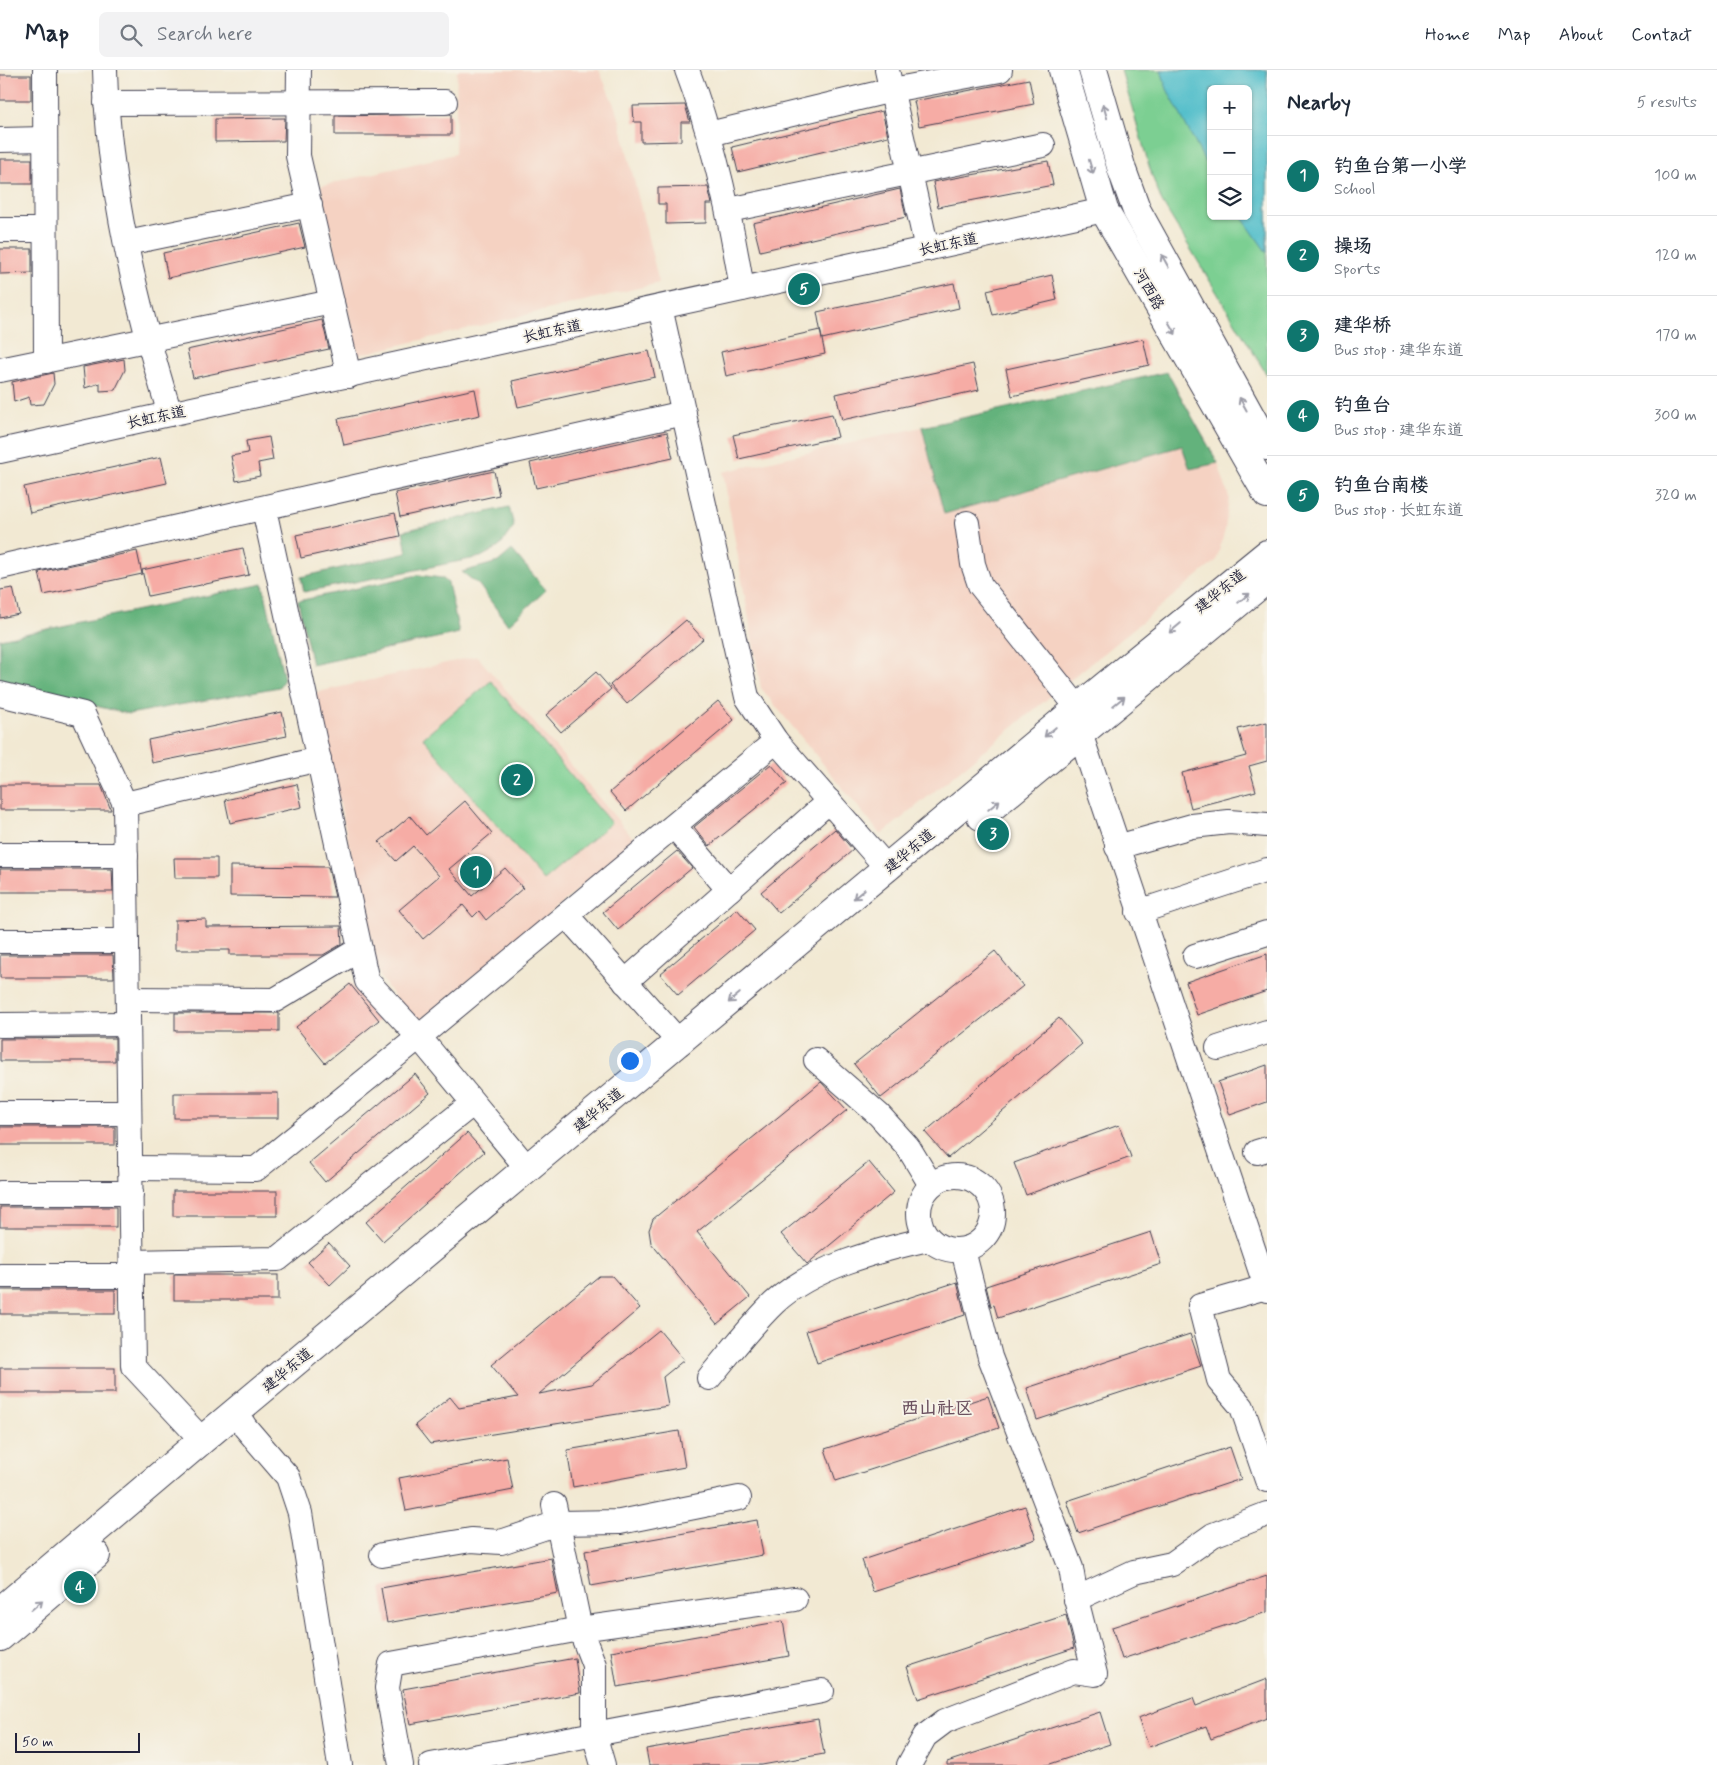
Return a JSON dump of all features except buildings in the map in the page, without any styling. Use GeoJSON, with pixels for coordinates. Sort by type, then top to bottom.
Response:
{"type":"FeatureCollection","features":[{"type":"Feature","properties":{"kind":"main road","name":"河西路"},"geometry":{"type":"LineString","coordinates":[[1063,70],[1104,210],[1267,494]]}},
{"type":"Feature","properties":{"kind":"main road","name":"河西路"},"geometry":{"type":"LineString","coordinates":[[1093,70],[1122,170],[1137,211],[1267,446]]}},
{"type":"Feature","properties":{"kind":"main road","name":"建华东道"},"geometry":{"type":"LineString","coordinates":[[0,1611],[202,1440],[240,1420],[1079,721],[1267,554]]}},
{"type":"Feature","properties":{"kind":"main road","name":"建华东道"},"geometry":{"type":"LineString","coordinates":[[0,1637],[240,1420],[528,1169],[888,869],[1267,579]]}},
{"type":"Feature","properties":{"kind":"street"},"geometry":{"type":"LineString","coordinates":[[45,70],[46,361]]}},
{"type":"Feature","properties":{"kind":"street"},"geometry":{"type":"LineString","coordinates":[[105,70],[110,158],[147,340],[170,414]]}},
{"type":"Feature","properties":{"kind":"street"},"geometry":{"type":"LineString","coordinates":[[300,70],[298,156],[349,376]]}},
{"type":"Feature","properties":{"kind":"street"},"geometry":{"type":"LineString","coordinates":[[687,70],[709,134],[728,210],[742,289]]}},
{"type":"Feature","properties":{"kind":"street"},"geometry":{"type":"LineString","coordinates":[[709,134],[889,80],[1000,70]]}},
{"type":"Feature","properties":{"kind":"street"},"geometry":{"type":"LineString","coordinates":[[889,80],[926,249]]}},
{"type":"Feature","properties":{"kind":"street"},"geometry":{"type":"LineString","coordinates":[[106,103],[445,102]]}},
{"type":"Feature","properties":{"kind":"street"},"geometry":{"type":"LineString","coordinates":[[0,140],[45,139]]}},
{"type":"Feature","properties":{"kind":"street"},"geometry":{"type":"LineString","coordinates":[[728,210],[1043,145]]}},
{"type":"Feature","properties":{"kind":"street"},"geometry":{"type":"LineString","coordinates":[[127,243],[310,205]]}},
{"type":"Feature","properties":{"kind":"street","name":"长虹东道"},"geometry":{"type":"LineString","coordinates":[[0,451],[1104,210]]}},
{"type":"Feature","properties":{"kind":"street"},"geometry":{"type":"LineString","coordinates":[[0,230],[45,230]]}},
{"type":"Feature","properties":{"kind":"street"},"geometry":{"type":"LineString","coordinates":[[0,370],[332,302]]}},
{"type":"Feature","properties":{"kind":"street"},"geometry":{"type":"LineString","coordinates":[[660,307],[747,697],[776,741],[888,869]]}},
{"type":"Feature","properties":{"kind":"street"},"geometry":{"type":"LineString","coordinates":[[0,567],[684,413]]}},
{"type":"Feature","properties":{"kind":"street"},"geometry":{"type":"LineString","coordinates":[[264,509],[367,981],[420,1037],[472,1104],[528,1169]]}},
{"type":"Feature","properties":{"kind":"street"},"geometry":{"type":"LineString","coordinates":[[966,523],[973,564],[980,585],[1079,721],[1138,912],[1266,1288],[1200,1306],[1219,1380],[1242,1407],[1267,1480]]}},
{"type":"Feature","properties":{"kind":"street"},"geometry":{"type":"LineString","coordinates":[[0,694],[83,714],[125,804],[133,1366],[202,1440]]}},
{"type":"Feature","properties":{"kind":"street"},"geometry":{"type":"LineString","coordinates":[[130,1168],[256,1169],[420,1037],[776,741]]}},
{"type":"Feature","properties":{"kind":"street"},"geometry":{"type":"LineString","coordinates":[[125,804],[319,759]]}},
{"type":"Feature","properties":{"kind":"street"},"geometry":{"type":"LineString","coordinates":[[625,982],[829,802]]}},
{"type":"Feature","properties":{"kind":"street"},"geometry":{"type":"LineString","coordinates":[[1117,846],[1192,826],[1229,822],[1267,824]]}},
{"type":"Feature","properties":{"kind":"street"},"geometry":{"type":"LineString","coordinates":[[674,826],[729,890]]}},
{"type":"Feature","properties":{"kind":"street"},"geometry":{"type":"LineString","coordinates":[[0,855],[126,855]]}},
{"type":"Feature","properties":{"kind":"street"},"geometry":{"type":"LineString","coordinates":[[1138,912],[1267,870]]}},
{"type":"Feature","properties":{"kind":"street"},"geometry":{"type":"LineString","coordinates":[[566,916],[680,1043]]}},
{"type":"Feature","properties":{"kind":"street"},"geometry":{"type":"LineString","coordinates":[[1195,956],[1267,933]]}},
{"type":"Feature","properties":{"kind":"street"},"geometry":{"type":"LineString","coordinates":[[0,941],[127,941]]}},
{"type":"Feature","properties":{"kind":"street"},"geometry":{"type":"LineString","coordinates":[[128,999],[275,1000],[360,949]]}},
{"type":"Feature","properties":{"kind":"street"},"geometry":{"type":"LineString","coordinates":[[0,1025],[128,1024]]}},
{"type":"Feature","properties":{"kind":"street"},"geometry":{"type":"LineString","coordinates":[[1218,1048],[1267,1032]]}},
{"type":"Feature","properties":{"kind":"street"},"geometry":{"type":"LineString","coordinates":[[816,1060],[885,1122],[908,1147],[931,1186]]}},
{"type":"Feature","properties":{"kind":"street"},"geometry":{"type":"LineString","coordinates":[[0,1276],[278,1259],[472,1104]]}},
{"type":"Feature","properties":{"kind":"street"},"geometry":{"type":"LineString","coordinates":[[0,1113],[130,1113]]}},
{"type":"Feature","properties":{"kind":"street"},"geometry":{"type":"LineString","coordinates":[[953,1176],[966,1177],[977,1182],[986,1191],[992,1202],[993,1215],[991,1227],[975,1246],[964,1250],[951,1250],[938,1247],[928,1238],[921,1228],[919,1211],[923,1194],[931,1186],[941,1179],[953,1176]]}},
{"type":"Feature","properties":{"kind":"street"},"geometry":{"type":"LineString","coordinates":[[0,1193],[131,1193]]}},
{"type":"Feature","properties":{"kind":"street"},"geometry":{"type":"LineString","coordinates":[[709,1378],[775,1302],[810,1279],[871,1252],[928,1238]]}},
{"type":"Feature","properties":{"kind":"street"},"geometry":{"type":"LineString","coordinates":[[909,1765],[925,1736],[945,1721],[1074,1671],[1096,1674],[1076,1600],[1071,1568],[990,1357],[964,1250]]}},
{"type":"Feature","properties":{"kind":"street"},"geometry":{"type":"LineString","coordinates":[[240,1420],[288,1477],[300,1513],[340,1765]]}},
{"type":"Feature","properties":{"kind":"street"},"geometry":{"type":"LineString","coordinates":[[382,1555],[471,1540],[501,1542],[556,1514],[620,1522],[739,1498]]}},
{"type":"Feature","properties":{"kind":"street"},"geometry":{"type":"LineString","coordinates":[[556,1514],[580,1629],[594,1665],[594,1734],[603,1765]]}},
{"type":"Feature","properties":{"kind":"street"},"geometry":{"type":"LineString","coordinates":[[1076,1600],[1134,1572],[1172,1564],[1213,1535],[1267,1514]]}},
{"type":"Feature","properties":{"kind":"street"},"geometry":{"type":"LineString","coordinates":[[401,1765],[387,1688],[391,1664],[580,1629],[795,1599]]}},
{"type":"Feature","properties":{"kind":"street"},"geometry":{"type":"LineString","coordinates":[[432,1765],[822,1691]]}},
{"type":"Feature","properties":{"kind":"shaded area"},"geometry":{"type":"Polygon","coordinates":[[[457,70],[599,70],[618,114],[659,283],[358,355],[321,186],[455,154],[457,70]]]}},
{"type":"Feature","properties":{"kind":"shaded area"},"geometry":{"type":"Polygon","coordinates":[[[922,427],[944,514],[1182,446],[1190,469],[1218,463],[1229,497],[1225,530],[1216,561],[881,835],[761,688],[723,472],[922,427]]]}},
{"type":"Feature","properties":{"kind":"shaded area"},"geometry":{"type":"Polygon","coordinates":[[[477,656],[634,839],[560,905],[415,1025],[380,977],[314,693],[477,656]]]}},
{"type":"Feature","properties":{"kind":"green space"},"geometry":{"type":"Polygon","coordinates":[[[1121,70],[1267,70],[1267,375],[1162,202],[1152,176],[1121,70]]]}},
{"type":"Feature","properties":{"kind":"green space"},"geometry":{"type":"Polygon","coordinates":[[[1167,372],[1218,463],[1190,469],[1182,446],[944,514],[922,427],[1167,372]]]}},
{"type":"Feature","properties":{"kind":"green space"},"geometry":{"type":"Polygon","coordinates":[[[509,507],[514,526],[499,547],[481,557],[304,592],[301,577],[407,553],[403,531],[509,507]]]}},
{"type":"Feature","properties":{"kind":"green space"},"geometry":{"type":"Polygon","coordinates":[[[512,550],[546,590],[508,625],[479,585],[462,572],[498,562],[512,550]]]}},
{"type":"Feature","properties":{"kind":"green space"},"geometry":{"type":"Polygon","coordinates":[[[418,575],[442,578],[448,583],[459,633],[312,665],[298,601],[418,575]]]}},
{"type":"Feature","properties":{"kind":"green space"},"geometry":{"type":"Polygon","coordinates":[[[263,584],[284,679],[279,687],[129,714],[0,683],[0,639],[263,584]]]}},
{"type":"Feature","properties":{"kind":"green space"},"geometry":{"type":"Polygon","coordinates":[[[491,681],[611,823],[543,880],[423,738],[491,681]]]}},
{"type":"Feature","properties":{"kind":"water"},"geometry":{"type":"Polygon","coordinates":[[[1161,70],[1267,70],[1267,253],[1244,220],[1252,220],[1252,85],[1207,85],[1207,165],[1167,89],[1161,70]]]}},
{"type":"Feature","properties":{"kind":"place","name":"钓鱼台南楼"},"geometry":{"type":"Point","coordinates":[804,289]}},
{"type":"Feature","properties":{"kind":"place","name":"操场"},"geometry":{"type":"Point","coordinates":[517,780]}},
{"type":"Feature","properties":{"kind":"place","name":"建华桥"},"geometry":{"type":"Point","coordinates":[993,834]}},
{"type":"Feature","properties":{"kind":"place","name":"钓鱼台第一小学"},"geometry":{"type":"Point","coordinates":[476,872]}},
{"type":"Feature","properties":{"kind":"place","name":"钓鱼台"},"geometry":{"type":"Point","coordinates":[80,1587]}},
{"type":"Feature","properties":{"kind":"district","name":"西山社区"},"geometry":{"type":"Point","coordinates":[937,1408]}}]}
